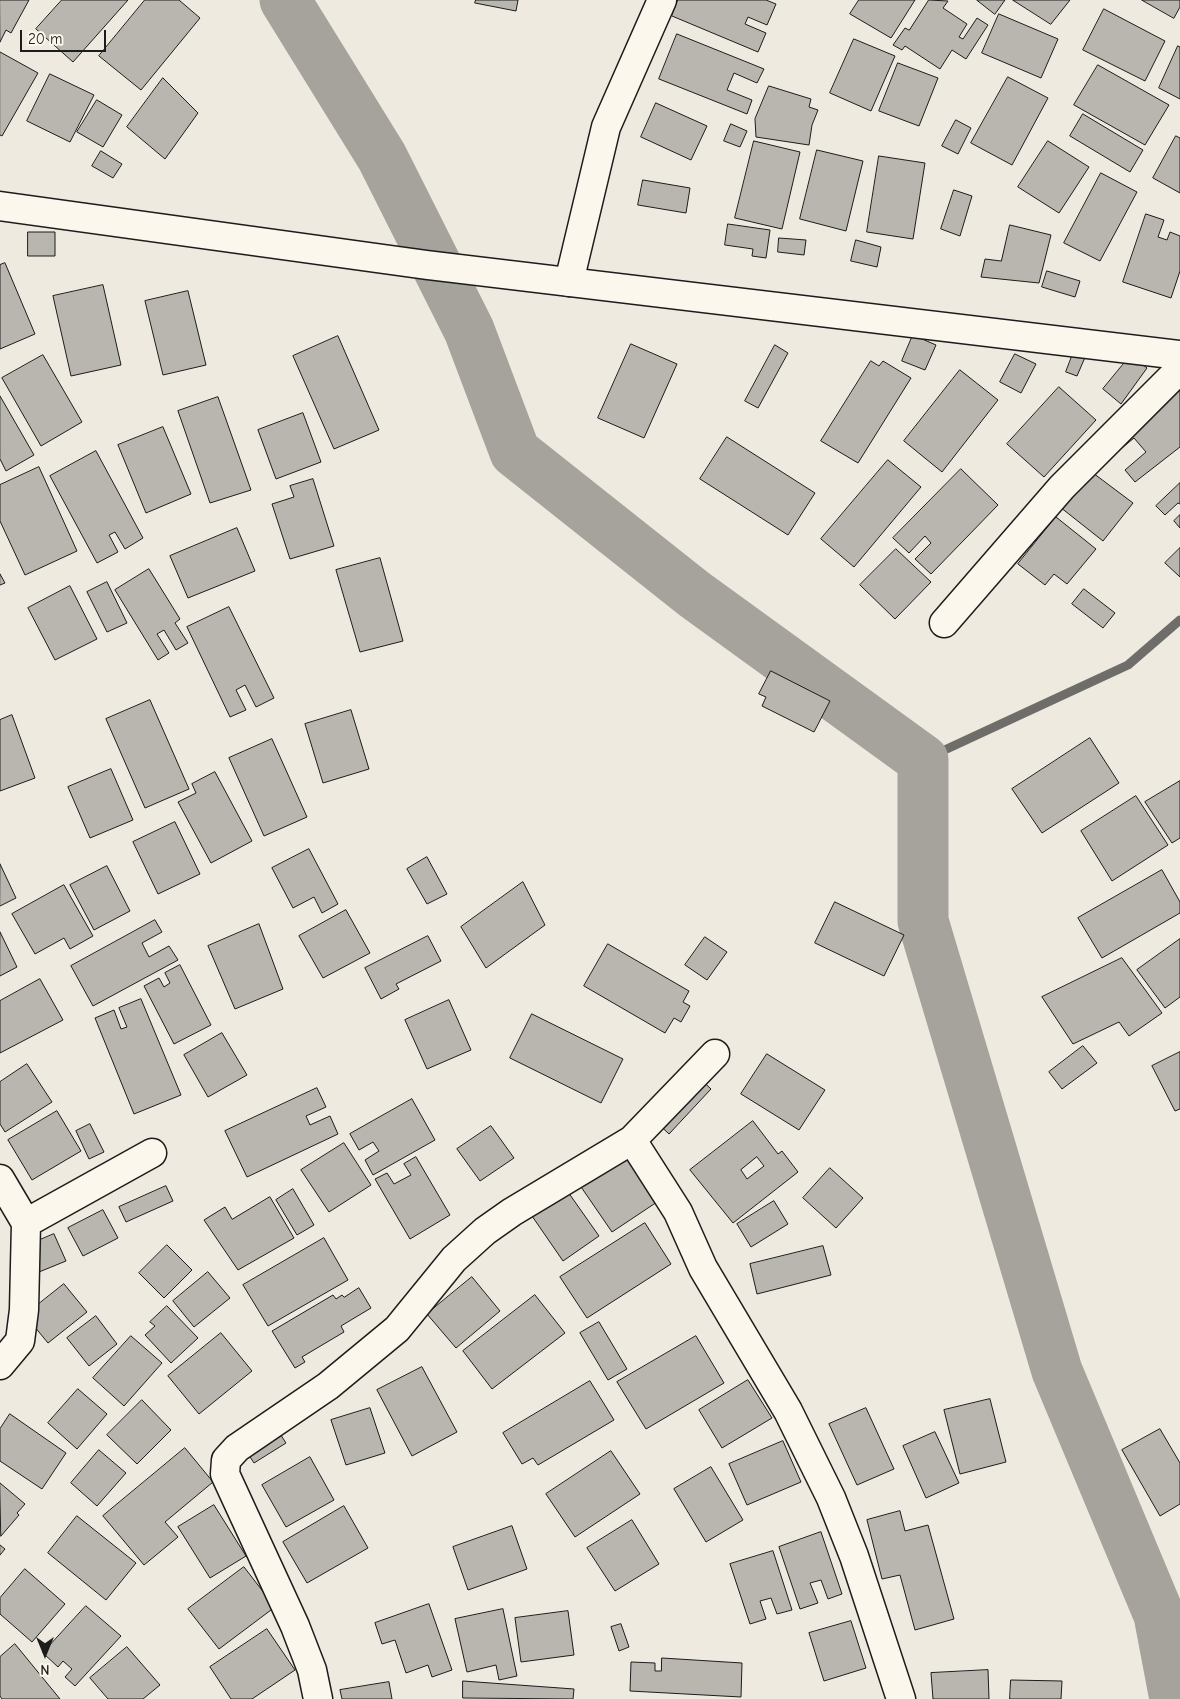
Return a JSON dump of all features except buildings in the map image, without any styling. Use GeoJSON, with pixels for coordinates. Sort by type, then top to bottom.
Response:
{"type":"FeatureCollection","features":[{"type":"Feature","properties":{"kind":"street"},"geometry":{"type":"LineString","coordinates":[[569,282],[606,127],[662,0]]}},
{"type":"Feature","properties":{"kind":"street"},"geometry":{"type":"LineString","coordinates":[[0,206],[427,265],[1180,355]]}},
{"type":"Feature","properties":{"kind":"street"},"geometry":{"type":"LineString","coordinates":[[944,623],[1062,487],[1180,369]]}},
{"type":"Feature","properties":{"kind":"street"},"geometry":{"type":"LineString","coordinates":[[318,1699],[312,1670],[295,1626],[225,1474],[226,1460],[237,1448],[328,1386],[397,1329],[454,1259],[485,1231],[512,1212],[632,1140],[715,1054]]}},
{"type":"Feature","properties":{"kind":"street"},"geometry":{"type":"LineString","coordinates":[[632,1140],[678,1212],[703,1268],[788,1411],[831,1498],[854,1556],[902,1699]]}},
{"type":"Feature","properties":{"kind":"street"},"geometry":{"type":"LineString","coordinates":[[26,1223],[152,1153]]}},
{"type":"Feature","properties":{"kind":"street"},"geometry":{"type":"LineString","coordinates":[[0,1179],[26,1223],[24,1310],[20,1341],[0,1365]]}},
{"type":"Feature","properties":{"kind":"waterway"},"geometry":{"type":"LineString","coordinates":[[285,0],[382,157],[469,330],[515,452],[694,594],[923,760],[923,921],[1057,1371],[1159,1615],[1175,1699]]}},
{"type":"Feature","properties":{"kind":"waterway"},"geometry":{"type":"LineString","coordinates":[[923,760],[1128,665],[1180,620]]}}]}
